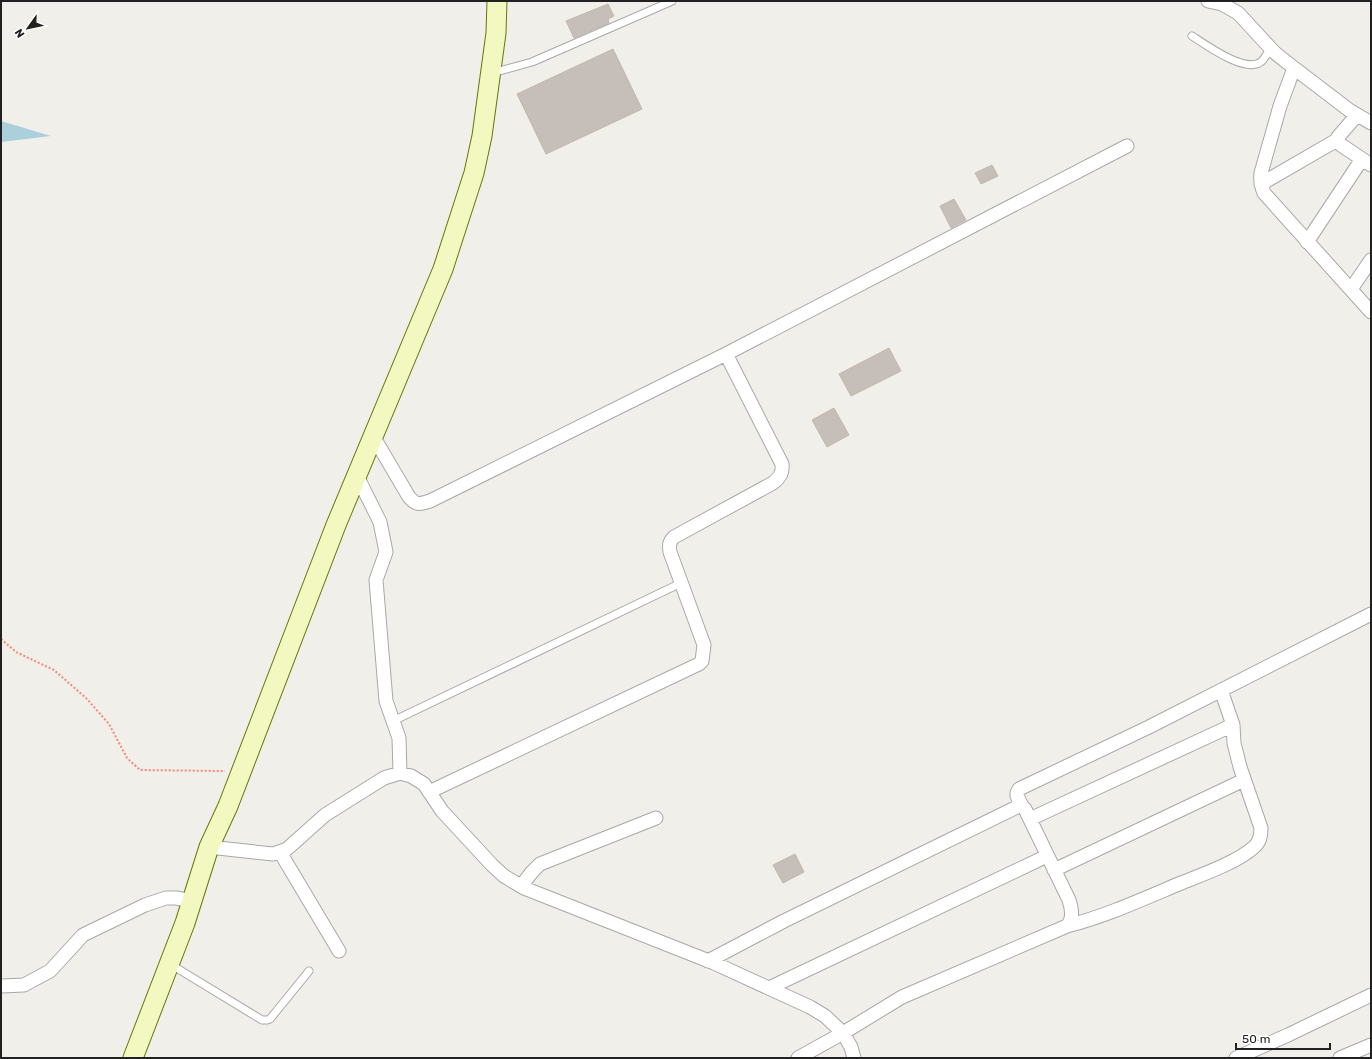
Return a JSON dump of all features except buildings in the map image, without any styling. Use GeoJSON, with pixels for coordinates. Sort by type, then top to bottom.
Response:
{"type":"FeatureCollection","features":[{"type":"Feature","properties":{"kind":"street"},"geometry":{"type":"LineString","coordinates":[[133,1058],[193,901],[209,847],[228,806],[373,436],[443,269],[472,180],[482,136],[496,33],[497,1]]}},
{"type":"Feature","properties":{"kind":"street"},"geometry":{"type":"LineString","coordinates":[[1208,1],[1231,6],[1271,48],[1294,68],[1357,115],[1371,123]]}},
{"type":"Feature","properties":{"kind":"street"},"geometry":{"type":"LineString","coordinates":[[1294,68],[1280,106],[1261,173],[1261,184],[1264,193],[1371,312]]}},
{"type":"Feature","properties":{"kind":"street"},"geometry":{"type":"LineString","coordinates":[[1261,184],[1337,140],[1357,115]]}},
{"type":"Feature","properties":{"kind":"street"},"geometry":{"type":"LineString","coordinates":[[1307,242],[1367,162],[1341,145],[1337,140]]}},
{"type":"Feature","properties":{"kind":"street"},"geometry":{"type":"LineString","coordinates":[[373,436],[414,502],[421,504],[430,501],[726,354],[1127,146]]}},
{"type":"Feature","properties":{"kind":"street"},"geometry":{"type":"LineString","coordinates":[[1351,289],[1371,260]]}},
{"type":"Feature","properties":{"kind":"street"},"geometry":{"type":"LineString","coordinates":[[429,792],[702,661],[704,656],[704,645],[670,552],[670,541],[674,537],[773,483],[783,472],[782,464],[726,354]]}},
{"type":"Feature","properties":{"kind":"street"},"geometry":{"type":"LineString","coordinates":[[357,476],[380,522],[386,552],[376,580],[386,702],[399,738],[400,773]]}},
{"type":"Feature","properties":{"kind":"street"},"geometry":{"type":"LineString","coordinates":[[1066,926],[1070,922],[1072,916],[1072,907],[1030,819],[1017,796],[1019,789],[1149,727],[1371,614]]}},
{"type":"Feature","properties":{"kind":"street"},"geometry":{"type":"LineString","coordinates":[[798,1058],[843,1033],[902,997],[1066,926],[1100,916],[1218,868],[1247,853],[1253,848],[1261,836],[1261,828],[1244,780],[1234,743],[1233,725],[1221,690]]}},
{"type":"Feature","properties":{"kind":"street"},"geometry":{"type":"LineString","coordinates":[[1030,819],[1233,725]]}},
{"type":"Feature","properties":{"kind":"street"},"geometry":{"type":"LineString","coordinates":[[209,847],[273,854],[280,852],[287,849],[325,815],[384,778],[400,773],[411,776],[424,784],[442,811],[504,876],[521,886],[605,921],[708,961],[810,1007],[825,1016],[843,1033],[851,1047],[854,1058]]}},
{"type":"Feature","properties":{"kind":"street"},"geometry":{"type":"LineString","coordinates":[[1054,870],[1244,780]]}},
{"type":"Feature","properties":{"kind":"street"},"geometry":{"type":"LineString","coordinates":[[708,961],[792,918],[1017,807],[1022,806]]}},
{"type":"Feature","properties":{"kind":"street"},"geometry":{"type":"LineString","coordinates":[[521,886],[540,864],[656,818]]}},
{"type":"Feature","properties":{"kind":"street"},"geometry":{"type":"LineString","coordinates":[[280,852],[339,951]]}},
{"type":"Feature","properties":{"kind":"street"},"geometry":{"type":"LineString","coordinates":[[769,988],[1048,856]]}},
{"type":"Feature","properties":{"kind":"street"},"geometry":{"type":"LineString","coordinates":[[1,986],[24,985],[50,971],[83,935],[145,905],[171,898],[193,901]]}},
{"type":"Feature","properties":{"kind":"street"},"geometry":{"type":"LineString","coordinates":[[1236,1058],[1371,995]]}},
{"type":"Feature","properties":{"kind":"street"},"geometry":{"type":"LineString","coordinates":[[1340,1058],[1371,1045]]}},
{"type":"Feature","properties":{"kind":"lane"},"geometry":{"type":"LineString","coordinates":[[490,74],[532,62],[672,1]]}},
{"type":"Feature","properties":{"kind":"lane"},"geometry":{"type":"LineString","coordinates":[[1192,36],[1224,56],[1242,64],[1257,64],[1262,61],[1271,48]]}},
{"type":"Feature","properties":{"kind":"lane"},"geometry":{"type":"LineString","coordinates":[[393,721],[681,583]]}},
{"type":"Feature","properties":{"kind":"lane"},"geometry":{"type":"LineString","coordinates":[[170,964],[262,1020],[270,1019],[309,971]]}},
{"type":"Feature","properties":{"kind":"path"},"geometry":{"type":"LineString","coordinates":[[1,639],[16,652],[54,670],[86,698],[109,724],[127,758],[140,770],[241,771]]}},
{"type":"Feature","properties":{"kind":"water"},"geometry":{"type":"Polygon","coordinates":[[[1,121],[51,136],[1,142],[1,121]]]}}]}
